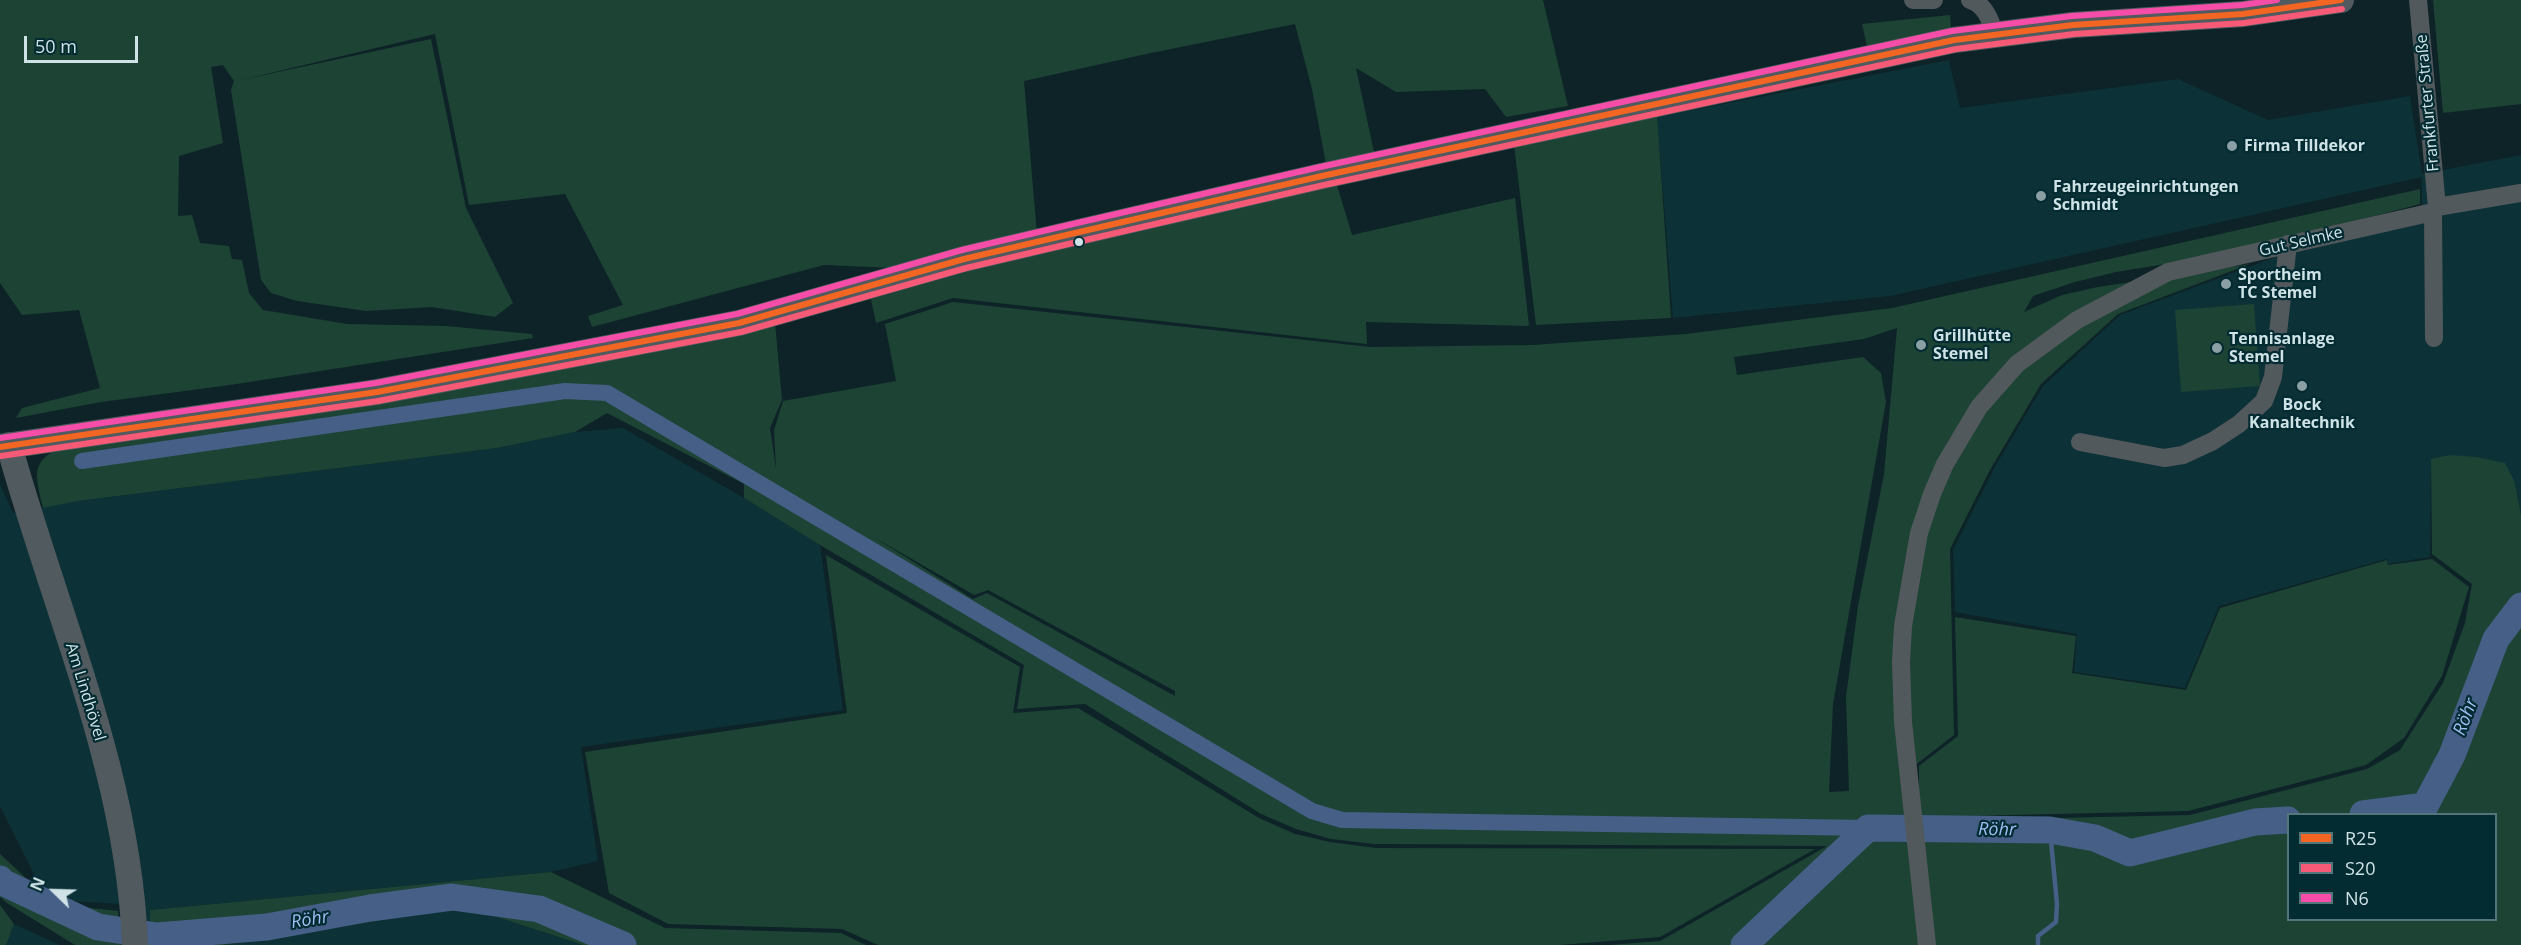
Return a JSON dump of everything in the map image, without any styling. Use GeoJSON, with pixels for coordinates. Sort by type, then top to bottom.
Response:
{"type":"FeatureCollection","features":[{"type":"Feature","properties":{"kind":"main road"},"geometry":{"type":"LineString","coordinates":[[4,446],[376,392],[739,323],[964,259],[1263,190],[1954,40],[2073,25],[2243,14],[2342,0]]}},
{"type":"Feature","properties":{"kind":"main road","name":"Am Lindhövel"},"geometry":{"type":"LineString","coordinates":[[4,446],[106,761],[134,905],[135,945]]}},
{"type":"Feature","properties":{"kind":"street"},"geometry":{"type":"LineString","coordinates":[[1913,0],[1934,0]]}},
{"type":"Feature","properties":{"kind":"street"},"geometry":{"type":"LineString","coordinates":[[1970,0],[1977,2],[1985,11],[1995,34]]}},
{"type":"Feature","properties":{"kind":"street","name":"Frankfurter Straße"},"geometry":{"type":"LineString","coordinates":[[2418,0],[2435,209],[2433,338]]}},
{"type":"Feature","properties":{"kind":"street"},"geometry":{"type":"LineString","coordinates":[[2435,209],[2521,193]]}},
{"type":"Feature","properties":{"kind":"street","name":"Gut Selmke"},"geometry":{"type":"LineString","coordinates":[[1927,945],[1903,722],[1901,662],[1903,626],[1917,543],[1932,494],[1945,464],[1979,407],[2017,364],[2078,320],[2168,272],[2435,209]]}},
{"type":"Feature","properties":{"kind":"street"},"geometry":{"type":"LineString","coordinates":[[2080,442],[2164,458],[2183,455],[2230,430],[2264,400],[2273,377],[2288,244]]}},
{"type":"Feature","properties":{"kind":"shaded area"},"geometry":{"type":"Polygon","coordinates":[[[1949,60],[1960,108],[2178,79],[2268,120],[2410,96],[2422,174],[2521,155],[2521,515],[2515,483],[2431,459],[2430,557],[2388,564],[2387,559],[2219,606],[2185,688],[2074,672],[2077,634],[1955,612],[1953,550],[1997,463],[2043,386],[2120,315],[2305,246],[2422,222],[2422,177],[1890,296],[1673,318],[1657,117],[1949,60]]]}},
{"type":"Feature","properties":{"kind":"shaded area"},"geometry":{"type":"Polygon","coordinates":[[[623,428],[820,545],[843,710],[581,747],[598,861],[551,872],[150,910],[150,945],[125,945],[121,904],[69,901],[41,888],[0,806],[0,484],[13,513],[78,501],[497,448],[575,432],[623,428]]]}},
{"type":"Feature","properties":{"kind":"shaded area"},"geometry":{"type":"Polygon","coordinates":[[[447,910],[488,914],[583,945],[223,945],[447,910]]]}},
{"type":"Feature","properties":{"kind":"shaded area"},"geometry":{"type":"Polygon","coordinates":[[[14,924],[60,945],[6,945],[14,924]]]}},
{"type":"Feature","properties":{"kind":"green space"},"geometry":{"type":"Polygon","coordinates":[[[0,0],[1543,0],[1568,106],[1506,117],[1485,89],[1396,92],[1356,68],[1374,152],[1326,164],[1312,89],[1295,24],[1024,81],[1037,235],[894,268],[824,265],[592,327],[588,316],[623,305],[565,194],[469,205],[435,34],[241,80],[431,39],[466,208],[513,303],[495,317],[432,307],[366,311],[297,301],[271,293],[261,280],[231,90],[234,81],[223,65],[211,67],[223,143],[179,156],[178,216],[192,215],[200,243],[229,246],[232,259],[242,260],[249,293],[263,310],[347,324],[446,326],[532,334],[533,338],[230,385],[101,402],[16,418],[22,408],[100,388],[79,310],[22,315],[0,283],[0,0]]]}},
{"type":"Feature","properties":{"kind":"green space"},"geometry":{"type":"Polygon","coordinates":[[[2433,0],[2521,0],[2521,104],[2443,113],[2433,0]]]}},
{"type":"Feature","properties":{"kind":"green space"},"geometry":{"type":"Polygon","coordinates":[[[1950,15],[1951,28],[1867,46],[1862,24],[1950,15]]]}},
{"type":"Feature","properties":{"kind":"green space"},"geometry":{"type":"Polygon","coordinates":[[[1657,114],[1671,318],[1536,325],[1514,145],[1657,114]]]}},
{"type":"Feature","properties":{"kind":"green space"},"geometry":{"type":"Polygon","coordinates":[[[1337,185],[1352,235],[1515,198],[1529,326],[1366,322],[1367,344],[953,298],[876,323],[871,299],[969,271],[1337,185]]]}},
{"type":"Feature","properties":{"kind":"green space"},"geometry":{"type":"Polygon","coordinates":[[[2420,189],[2420,204],[2234,253],[2116,272],[2033,296],[2024,312],[2062,295],[2098,287],[2250,264],[2118,314],[2041,384],[1990,470],[1950,549],[1954,735],[1914,766],[1922,945],[1609,945],[1660,941],[1827,846],[1374,844],[1331,839],[1296,829],[1261,814],[1085,704],[1017,709],[1024,665],[744,498],[744,484],[607,413],[575,432],[497,448],[78,501],[43,508],[37,479],[39,465],[44,458],[61,447],[775,322],[782,400],[770,428],[776,469],[774,430],[783,401],[896,381],[885,324],[953,302],[1371,347],[1533,345],[1686,334],[1892,308],[2420,189]],[[1897,328],[1864,339],[1734,357],[1737,375],[1863,357],[1881,373],[1886,402],[1833,704],[1829,792],[1849,791],[1846,697],[1858,606],[1884,474],[1897,328]],[[872,536],[973,599],[987,593],[1175,696],[1175,691],[988,590],[974,595],[872,536]]]}},
{"type":"Feature","properties":{"kind":"green space","name":"Tennisanlage Stemel"},"geometry":{"type":"Polygon","coordinates":[[[2254,304],[2260,386],[2181,392],[2175,310],[2254,304]]]}},
{"type":"Feature","properties":{"kind":"green space"},"geometry":{"type":"Polygon","coordinates":[[[2450,455],[2505,463],[2515,483],[2521,515],[2521,945],[1933,945],[1921,821],[2190,815],[2367,769],[2400,750],[2443,683],[2465,623],[2472,584],[2432,554],[2431,459],[2450,455]]]}},
{"type":"Feature","properties":{"kind":"green space"},"geometry":{"type":"Polygon","coordinates":[[[826,555],[1020,667],[1013,713],[1078,708],[1259,818],[1295,834],[1330,842],[1376,848],[1815,849],[1660,937],[1560,945],[878,945],[842,929],[668,924],[609,893],[585,752],[847,713],[826,555]]]}},
{"type":"Feature","properties":{"kind":"green space"},"geometry":{"type":"Polygon","coordinates":[[[2432,559],[2469,587],[2442,676],[2404,738],[2366,765],[2188,811],[1919,817],[1919,766],[1958,736],[1955,617],[2076,636],[2072,673],[2186,690],[2220,608],[2387,560],[2388,565],[2432,559]]]}},
{"type":"Feature","properties":{"kind":"green space"},"geometry":{"type":"Polygon","coordinates":[[[0,854],[42,893],[71,906],[118,911],[121,945],[75,945],[7,903],[0,897],[0,854]]]}},
{"type":"Feature","properties":{"kind":"green space"},"geometry":{"type":"Polygon","coordinates":[[[551,872],[665,928],[841,933],[866,945],[583,945],[488,914],[447,910],[223,945],[150,945],[150,910],[551,872]]]}},
{"type":"Feature","properties":{"kind":"green space"},"geometry":{"type":"Polygon","coordinates":[[[0,905],[14,924],[6,945],[0,945],[0,905]]]}},
{"type":"Feature","properties":{"kind":"waterway"},"geometry":{"type":"LineString","coordinates":[[82,461],[565,391],[607,393],[1312,811],[1342,820],[1868,828]]}},
{"type":"Feature","properties":{"kind":"waterway","name":"Röhr"},"geometry":{"type":"LineString","coordinates":[[2371,813],[2425,806],[2452,755],[2496,639],[2521,606]]}},
{"type":"Feature","properties":{"kind":"waterway","name":"Röhr"},"geometry":{"type":"LineString","coordinates":[[1744,945],[1868,828],[2050,830],[2095,838],[2130,853],[2255,822],[2287,820]]}},
{"type":"Feature","properties":{"kind":"waterway"},"geometry":{"type":"LineString","coordinates":[[2038,945],[2038,936],[2056,922],[2057,904],[2050,830]]}},
{"type":"Feature","properties":{"kind":"waterway","name":"Röhr"},"geometry":{"type":"LineString","coordinates":[[0,879],[4,883],[98,927],[157,936],[267,927],[370,908],[452,897],[539,909],[623,945]]}},
{"type":"Feature","properties":{"kind":"transit line","name":"N6"},"geometry":{"type":"LineString","coordinates":[[0,438],[376,383],[737,314],[962,250],[1073,224],[1320,167],[1952,31],[2072,16],[2242,5],[2277,0]]}},
{"type":"Feature","properties":{"kind":"transit line","name":"R25"},"geometry":{"type":"LineString","coordinates":[[0,447],[377,392],[739,323],[964,259],[1075,233],[1322,176],[1954,40],[2073,25],[2243,14],[2341,0]]}},
{"type":"Feature","properties":{"kind":"transit line","name":"S20"},"geometry":{"type":"LineString","coordinates":[[1,456],[378,401],[741,332],[966,268],[1077,242],[1324,185],[1956,49],[2074,34],[2244,23],[2342,9]]}},
{"type":"Feature","properties":{"kind":"place","name":"Firma Tilldekor"},"geometry":{"type":"Point","coordinates":[2232,146]}},
{"type":"Feature","properties":{"kind":"place","name":"Fahrzeugeinrichtungen Schmidt"},"geometry":{"type":"Point","coordinates":[2041,196]}},
{"type":"Feature","properties":{"kind":"place","name":"Sportheim TC Stemel"},"geometry":{"type":"Point","coordinates":[2226,284]}},
{"type":"Feature","properties":{"kind":"place","name":"Grillhütte Stemel"},"geometry":{"type":"Point","coordinates":[1921,345]}},
{"type":"Feature","properties":{"kind":"place","name":"Tennisanlage Stemel"},"geometry":{"type":"Point","coordinates":[2217,348]}},
{"type":"Feature","properties":{"kind":"place","name":"Bock Kanaltechnik"},"geometry":{"type":"Point","coordinates":[2302,386]}}]}
